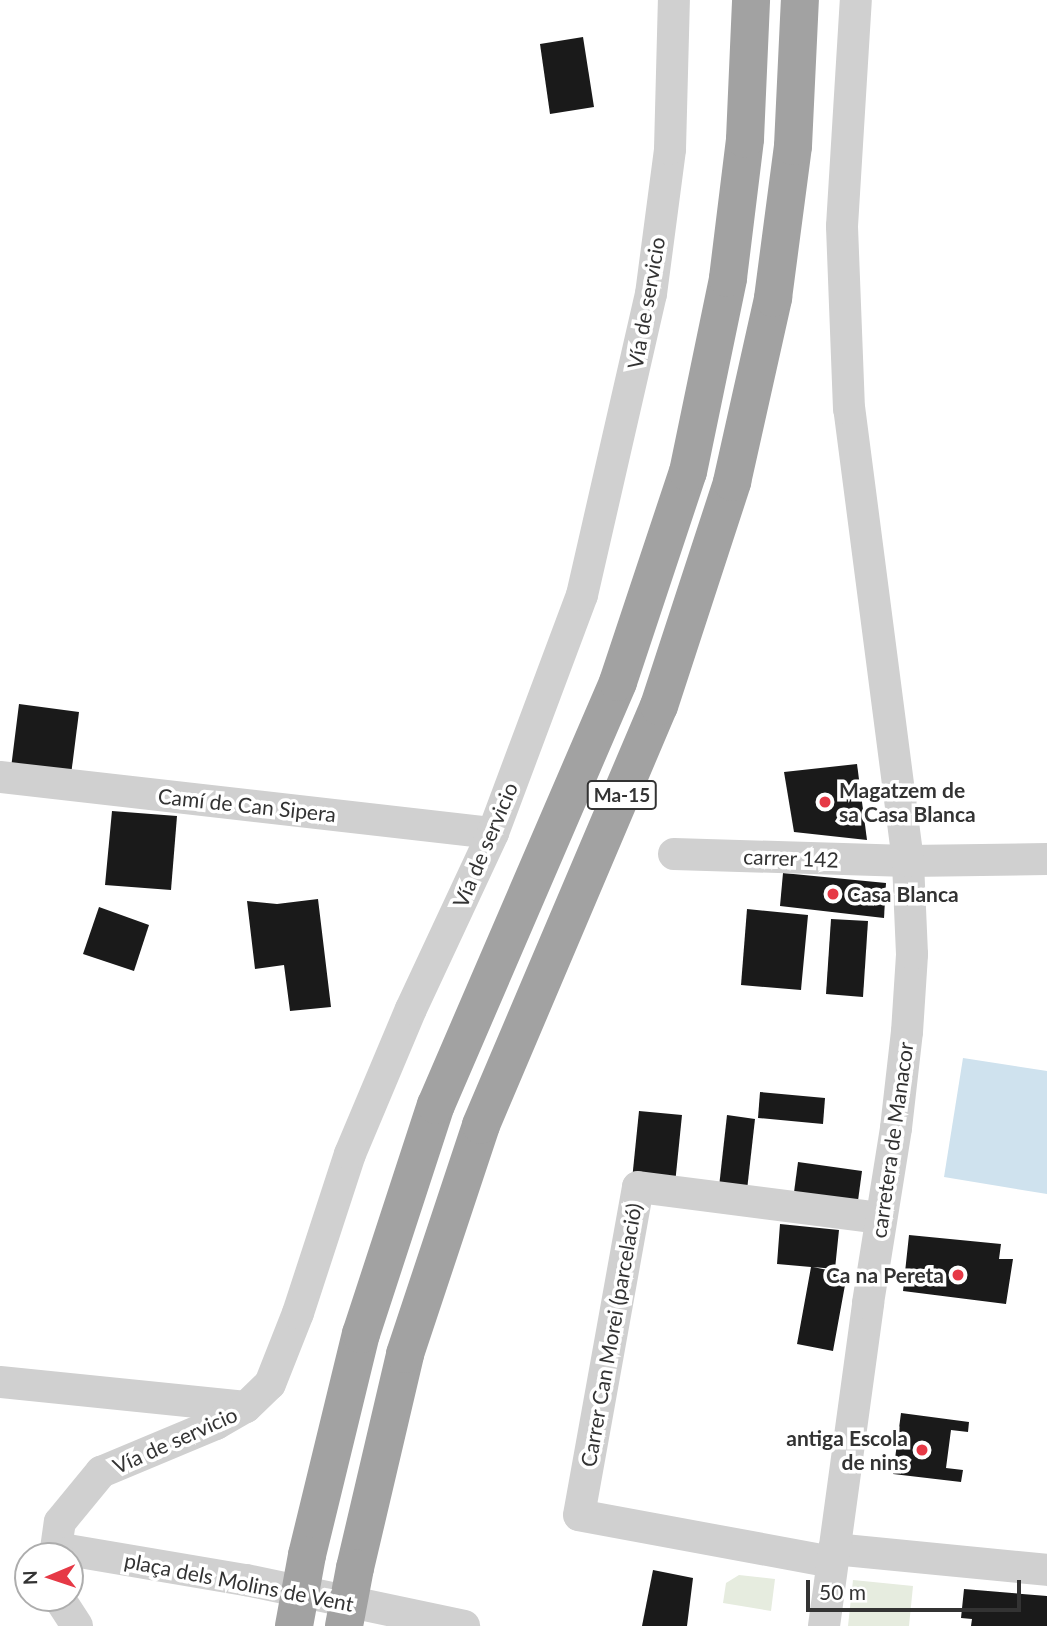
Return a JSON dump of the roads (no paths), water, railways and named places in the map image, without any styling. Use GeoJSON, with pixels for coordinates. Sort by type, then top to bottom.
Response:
{"type":"FeatureCollection","features":[{"type":"Feature","properties":{"kind":"highway","name":"Ma-15"},"geometry":{"type":"LineString","coordinates":[[294,1626],[307,1555],[362,1334],[436,1105],[618,682],[688,472],[728,278],[745,139],[751,0]]}},
{"type":"Feature","properties":{"kind":"highway","name":"Ma-15"},"geometry":{"type":"LineString","coordinates":[[344,1626],[405,1354],[481,1125],[659,706],[732,482],[774,298],[793,146],[800,0]]}},
{"type":"Feature","properties":{"kind":"street","name":"Vía de servicio"},"geometry":{"type":"LineString","coordinates":[[57,1542],[60,1522],[101,1472],[216,1424],[246,1407],[270,1384],[298,1313],[350,1154],[411,1009],[493,833],[582,595],[652,294],[670,149],[674,0]]}},
{"type":"Feature","properties":{"kind":"street"},"geometry":{"type":"LineString","coordinates":[[856,0],[842,226],[849,409],[908,861]]}},
{"type":"Feature","properties":{"kind":"street","name":"Camí de Can Sipera"},"geometry":{"type":"LineString","coordinates":[[0,778],[493,833]]}},
{"type":"Feature","properties":{"kind":"street","name":"carrer 142"},"geometry":{"type":"LineString","coordinates":[[674,854],[908,861],[1047,859]]}},
{"type":"Feature","properties":{"kind":"street","name":"carretera de Manacor"},"geometry":{"type":"LineString","coordinates":[[824,1626],[907,1031],[912,954],[908,861]]}},
{"type":"Feature","properties":{"kind":"street","name":"Carrer Can Morei (parcelació)"},"geometry":{"type":"LineString","coordinates":[[833,1555],[665,1531],[579,1515],[638,1187],[881,1218]]}},
{"type":"Feature","properties":{"kind":"street"},"geometry":{"type":"LineString","coordinates":[[0,1382],[246,1407]]}},
{"type":"Feature","properties":{"kind":"street"},"geometry":{"type":"LineString","coordinates":[[833,1555],[1047,1570]]}},
{"type":"Feature","properties":{"kind":"street","name":"plaça dels Molins de Vent"},"geometry":{"type":"LineString","coordinates":[[84,1556],[246,1580],[464,1626]]}},
{"type":"Feature","properties":{"kind":"water"},"geometry":{"type":"Polygon","coordinates":[[[963,1058],[1047,1071],[1047,1194],[944,1177],[963,1058]]]}},
{"type":"Feature","properties":{"kind":"place","name":"Magatzem de sa Casa Blanca"},"geometry":{"type":"Point","coordinates":[825,802]}},
{"type":"Feature","properties":{"kind":"place","name":"Casa Blanca"},"geometry":{"type":"Point","coordinates":[833,894]}},
{"type":"Feature","properties":{"kind":"place","name":"Ca na Pereta"},"geometry":{"type":"Point","coordinates":[958,1275]}},
{"type":"Feature","properties":{"kind":"place","name":"antiga Escola de nins"},"geometry":{"type":"Point","coordinates":[922,1450]}}]}
